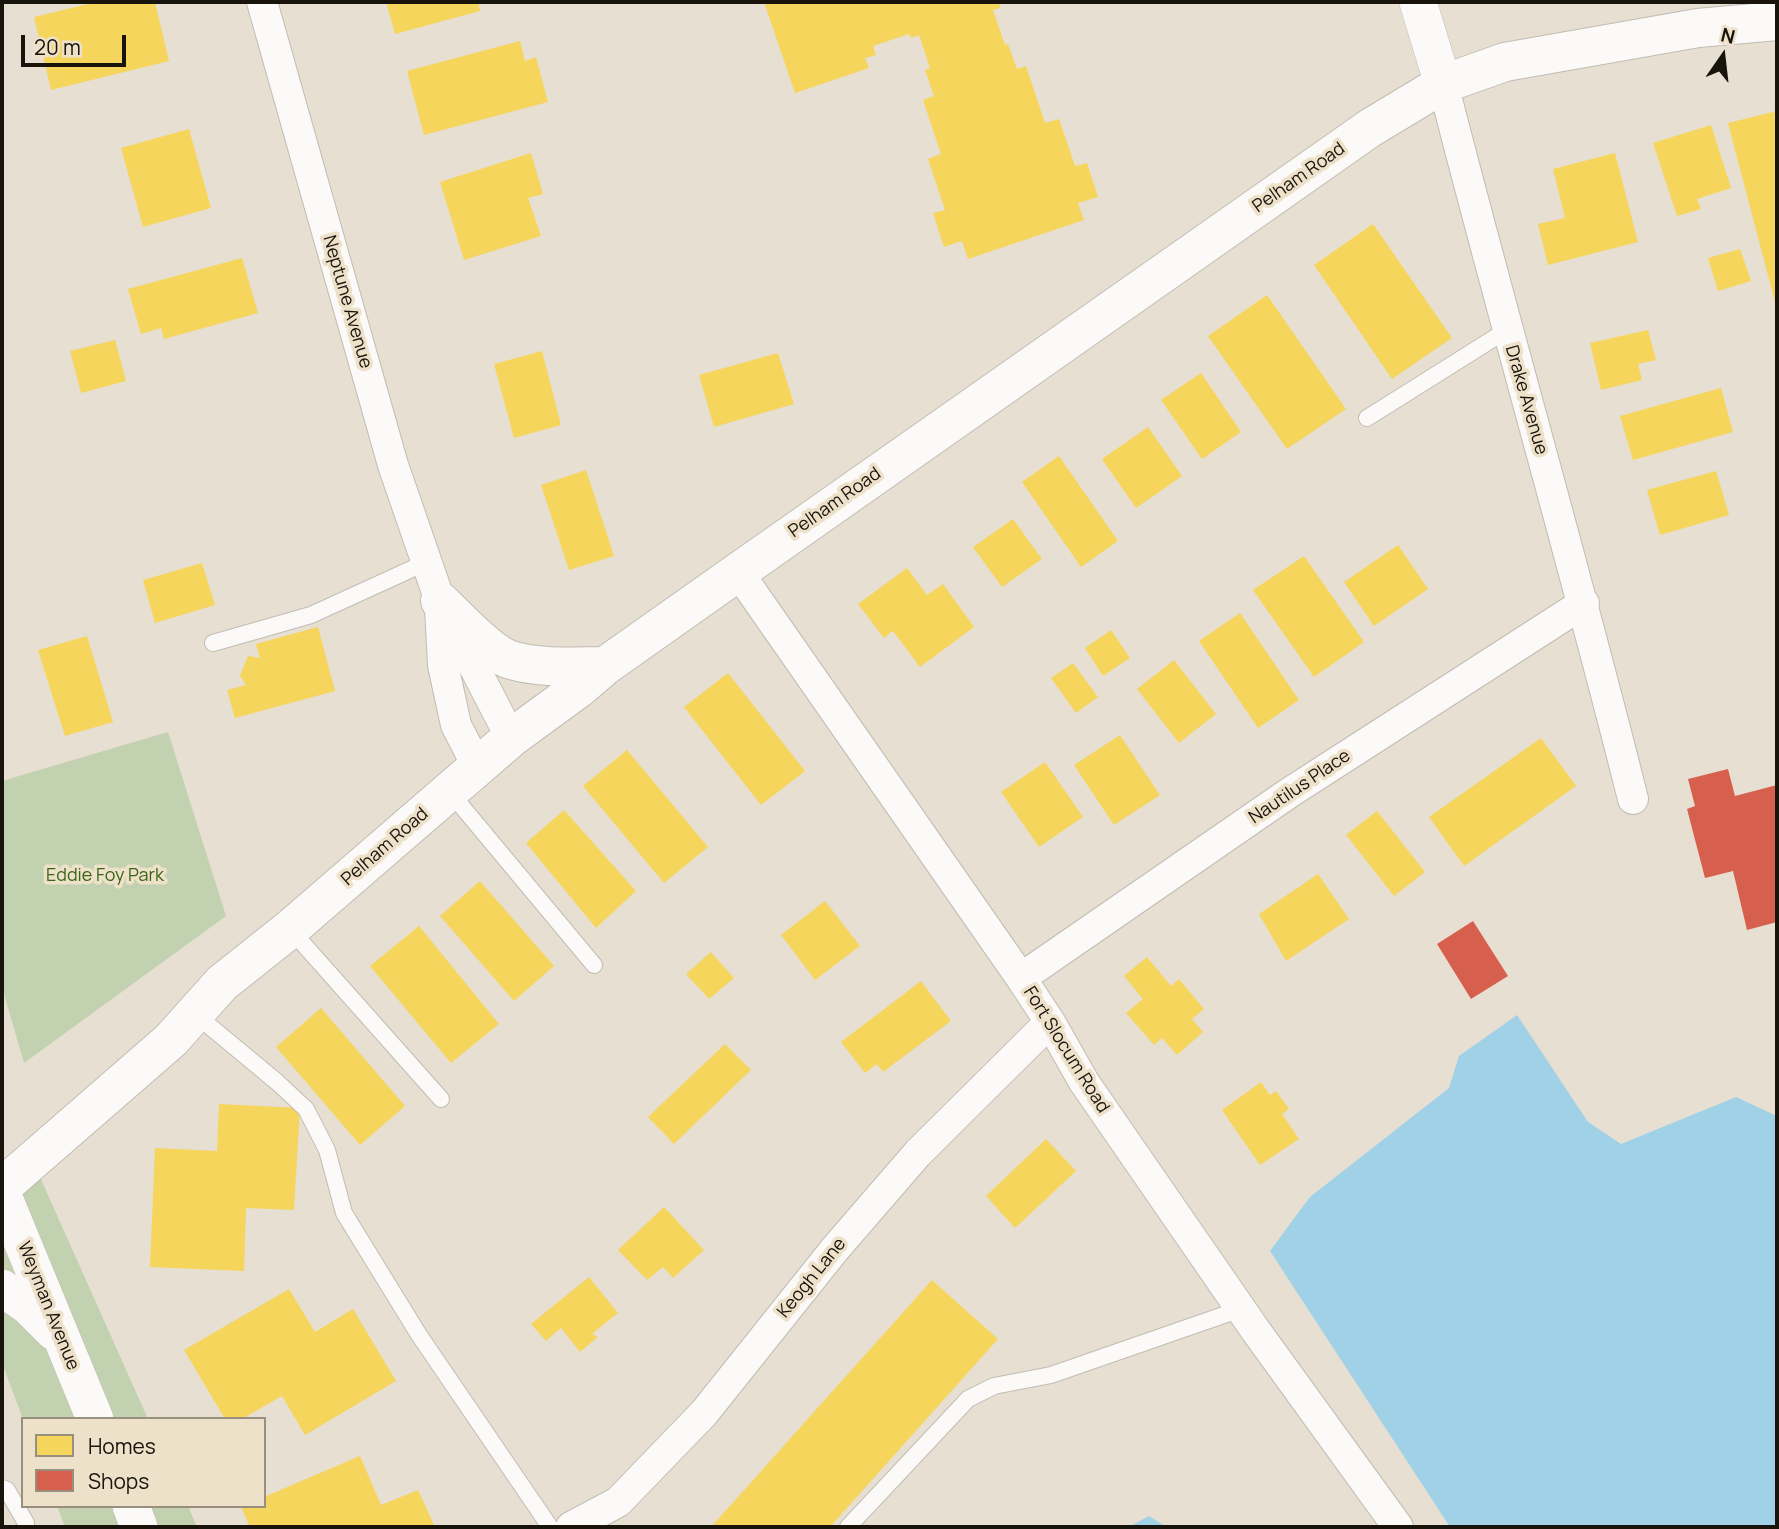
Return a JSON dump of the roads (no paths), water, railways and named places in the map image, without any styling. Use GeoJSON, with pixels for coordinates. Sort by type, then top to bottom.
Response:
{"type":"FeatureCollection","features":[{"type":"Feature","properties":{"kind":"main road","name":"Pelham Road"},"geometry":{"type":"LineString","coordinates":[[2,1187],[171,1040],[222,983],[290,929],[511,738],[605,666],[1370,128],[1443,84],[1505,62],[1698,28],[1777,21]]}},
{"type":"Feature","properties":{"kind":"main road"},"geometry":{"type":"LineString","coordinates":[[440,601],[479,639],[509,660],[552,666],[605,666]]}},
{"type":"Feature","properties":{"kind":"street","name":"Neptune Avenue"},"geometry":{"type":"LineString","coordinates":[[262,2],[393,465],[440,601],[511,738]]}},
{"type":"Feature","properties":{"kind":"street","name":"Drake Avenue"},"geometry":{"type":"LineString","coordinates":[[1418,2],[1443,84],[1507,330],[1584,603],[1633,799]]}},
{"type":"Feature","properties":{"kind":"street","name":"Fort Slocum Road"},"geometry":{"type":"LineString","coordinates":[[738,572],[1021,978],[1050,1022],[1084,1083],[1241,1309],[1398,1527]]}},
{"type":"Feature","properties":{"kind":"street","name":"Neptune Avenue"},"geometry":{"type":"LineString","coordinates":[[440,601],[443,665],[456,726],[477,766]]}},
{"type":"Feature","properties":{"kind":"street","name":"Nautilus Place"},"geometry":{"type":"LineString","coordinates":[[1021,978],[1289,793],[1584,603]]}},
{"type":"Feature","properties":{"kind":"street","name":"Keogh Lane"},"geometry":{"type":"LineString","coordinates":[[571,1527],[618,1502],[704,1413],[835,1249],[918,1153],[1050,1022]]}},
{"type":"Feature","properties":{"kind":"street","name":"Weyman Avenue"},"geometry":{"type":"LineString","coordinates":[[2,1193],[93,1417]]}},
{"type":"Feature","properties":{"kind":"street"},"geometry":{"type":"LineString","coordinates":[[2,1287],[28,1306],[62,1340]]}},
{"type":"Feature","properties":{"kind":"street"},"geometry":{"type":"LineString","coordinates":[[132,1508],[139,1527]]}},
{"type":"Feature","properties":{"kind":"lane"},"geometry":{"type":"LineString","coordinates":[[1367,418],[1507,330]]}},
{"type":"Feature","properties":{"kind":"lane"},"geometry":{"type":"LineString","coordinates":[[213,643],[311,615],[427,562]]}},
{"type":"Feature","properties":{"kind":"lane"},"geometry":{"type":"LineString","coordinates":[[449,792],[594,965]]}},
{"type":"Feature","properties":{"kind":"lane"},"geometry":{"type":"LineString","coordinates":[[290,929],[441,1099]]}},
{"type":"Feature","properties":{"kind":"lane"},"geometry":{"type":"LineString","coordinates":[[195,1014],[306,1109],[327,1150],[344,1213],[419,1335],[550,1527]]}},
{"type":"Feature","properties":{"kind":"lane"},"geometry":{"type":"LineString","coordinates":[[848,1527],[968,1399],[994,1386],[1051,1375],[1241,1309]]}},
{"type":"Feature","properties":{"kind":"lane"},"geometry":{"type":"LineString","coordinates":[[2,1488],[7,1490],[26,1527]]}},
{"type":"Feature","properties":{"kind":"water"},"geometry":{"type":"Polygon","coordinates":[[[1517,1015],[1588,1122],[1621,1144],[1736,1097],[1777,1116],[1777,1527],[1450,1527],[1270,1251],[1310,1197],[1449,1088],[1459,1056],[1517,1015]]]}},
{"type":"Feature","properties":{"kind":"water"},"geometry":{"type":"Polygon","coordinates":[[[1149,1516],[1166,1527],[1129,1527],[1149,1516]]]}},
{"type":"Feature","properties":{"kind":"park label","name":"Eddie Foy Park"},"geometry":{"type":"Point","coordinates":[105,876]}}]}
